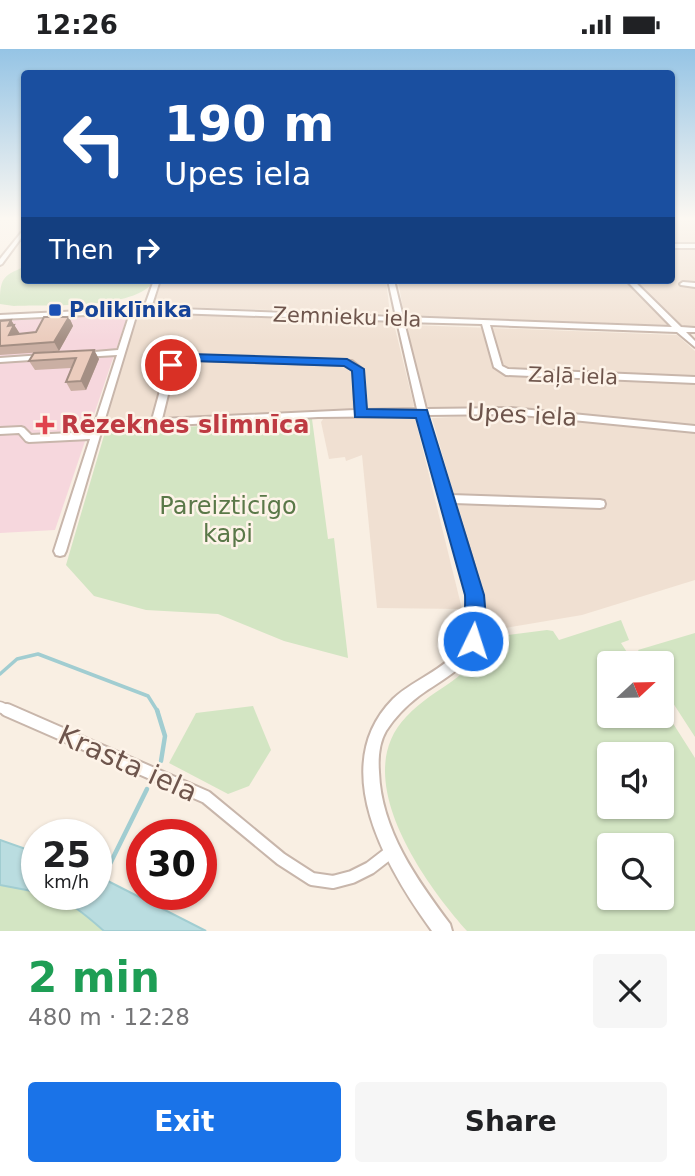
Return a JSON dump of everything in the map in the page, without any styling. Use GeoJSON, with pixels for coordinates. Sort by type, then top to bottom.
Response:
{"type":"FeatureCollection","features":[{"type":"Feature","properties":{"kind":"street"},"geometry":{"type":"LineString","coordinates":[[147,310],[156,284]]}},
{"type":"Feature","properties":{"kind":"street"},"geometry":{"type":"LineString","coordinates":[[392,284],[422,413],[475,595],[476,625],[473,641],[463,655],[396,706],[379,731],[372,754],[371,783],[377,815],[392,851],[411,886],[443,931]]}},
{"type":"Feature","properties":{"kind":"street"},"geometry":{"type":"LineString","coordinates":[[633,284],[695,345]]}},
{"type":"Feature","properties":{"kind":"street"},"geometry":{"type":"LineString","coordinates":[[683,284],[695,285]]}},
{"type":"Feature","properties":{"kind":"street","name":"Zemnieku iela"},"geometry":{"type":"LineString","coordinates":[[0,317],[147,310],[695,330]]}},
{"type":"Feature","properties":{"kind":"street"},"geometry":{"type":"LineString","coordinates":[[60,551],[134,311]]}},
{"type":"Feature","properties":{"kind":"street","name":"Zaļā iela"},"geometry":{"type":"LineString","coordinates":[[486,324],[498,367],[506,372],[695,380]]}},
{"type":"Feature","properties":{"kind":"street"},"geometry":{"type":"LineString","coordinates":[[75,355],[121,352]]}},
{"type":"Feature","properties":{"kind":"street"},"geometry":{"type":"LineString","coordinates":[[0,360],[48,357]]}},
{"type":"Feature","properties":{"kind":"street"},"geometry":{"type":"LineString","coordinates":[[156,423],[171,365],[191,358],[352,363],[358,369],[360,414]]}},
{"type":"Feature","properties":{"kind":"street","name":"Upes iela"},"geometry":{"type":"LineString","coordinates":[[0,431],[21,430],[29,439],[156,423],[360,414],[511,411],[695,429]]}},
{"type":"Feature","properties":{"kind":"street"},"geometry":{"type":"LineString","coordinates":[[447,499],[600,504]]}},
{"type":"Feature","properties":{"kind":"street","name":"Krasta iela"},"geometry":{"type":"LineString","coordinates":[[0,707],[206,797],[302,876],[325,882],[349,878],[367,870],[392,851]]}},
{"type":"Feature","properties":{"kind":"shaded area"},"geometry":{"type":"Polygon","coordinates":[[[675,258],[695,258],[695,327],[681,327],[636,284],[675,284],[675,258]]]}},
{"type":"Feature","properties":{"kind":"shaded area"},"geometry":{"type":"Polygon","coordinates":[[[158,284],[386,284],[390,314],[151,306],[158,284]]]}},
{"type":"Feature","properties":{"kind":"shaded area"},"geometry":{"type":"Polygon","coordinates":[[[399,284],[628,284],[669,325],[408,317],[404,315],[399,284]]]}},
{"type":"Feature","properties":{"kind":"shaded area","name":"Rēzeknes slimnīca"},"geometry":{"type":"Polygon","coordinates":[[[128,314],[55,530],[0,533],[0,321],[128,314]]]}},
{"type":"Feature","properties":{"kind":"shaded area"},"geometry":{"type":"Polygon","coordinates":[[[151,314],[391,322],[394,324],[414,406],[406,410],[299,412],[137,422],[107,420],[105,416],[136,317],[151,314]]]}},
{"type":"Feature","properties":{"kind":"shaded area"},"geometry":{"type":"Polygon","coordinates":[[[412,325],[677,335],[695,351],[695,427],[520,408],[431,408],[426,405],[405,328],[412,325]]]}},
{"type":"Feature","properties":{"kind":"shaded area"},"geometry":{"type":"Polygon","coordinates":[[[511,414],[695,433],[695,580],[582,615],[499,629],[491,626],[432,418],[511,414]]]}},
{"type":"Feature","properties":{"kind":"shaded area"},"geometry":{"type":"Polygon","coordinates":[[[324,418],[415,418],[462,609],[377,608],[362,455],[346,461],[345,457],[329,459],[321,422],[324,418]]]}},
{"type":"Feature","properties":{"kind":"green space"},"geometry":{"type":"Polygon","coordinates":[[[21,268],[21,284],[151,284],[145,290],[129,297],[90,304],[0,304],[2,284],[11,273],[21,268]]]}},
{"type":"Feature","properties":{"kind":"green space","name":"Pareizticīgo kapi"},"geometry":{"type":"Polygon","coordinates":[[[312,419],[328,539],[334,538],[348,658],[284,641],[218,614],[146,610],[94,596],[66,565],[105,432],[312,419]]]}},
{"type":"Feature","properties":{"kind":"green space"},"geometry":{"type":"Polygon","coordinates":[[[621,620],[629,640],[621,643],[626,651],[597,651],[597,728],[674,728],[674,725],[695,758],[695,931],[467,931],[431,886],[399,829],[388,798],[385,769],[390,741],[406,717],[472,663],[487,634],[499,636],[553,631],[559,640],[621,620]]]}},
{"type":"Feature","properties":{"kind":"green space"},"geometry":{"type":"Polygon","coordinates":[[[695,633],[695,737],[674,705],[674,651],[638,650],[695,633]]]}},
{"type":"Feature","properties":{"kind":"green space"},"geometry":{"type":"Polygon","coordinates":[[[253,706],[271,750],[249,786],[228,794],[169,763],[196,713],[253,706]]]}},
{"type":"Feature","properties":{"kind":"green space"},"geometry":{"type":"Polygon","coordinates":[[[0,860],[21,870],[21,910],[108,910],[152,931],[0,931],[0,860]]]}},
{"type":"Feature","properties":{"kind":"water"},"geometry":{"type":"Polygon","coordinates":[[[0,840],[21,847],[21,889],[0,885],[0,840]]]}},
{"type":"Feature","properties":{"kind":"water"},"geometry":{"type":"Polygon","coordinates":[[[112,883],[126,890],[126,910],[165,910],[206,931],[104,931],[78,910],[112,910],[112,883]]]}},
{"type":"Feature","properties":{"kind":"building"},"geometry":{"type":"Polygon","coordinates":[[[44,317],[69,317],[54,342],[0,346],[0,321],[11,320],[8,326],[14,325],[9,335],[36,332],[44,317]]]}},
{"type":"Feature","properties":{"kind":"building"},"geometry":{"type":"Polygon","coordinates":[[[94,350],[81,381],[66,382],[76,358],[29,361],[34,353],[94,350]]]}},
{"type":"Feature","properties":{"kind":"waterway"},"geometry":{"type":"LineString","coordinates":[[0,674],[17,659],[38,654],[148,696],[157,711]]}},
{"type":"Feature","properties":{"kind":"waterway"},"geometry":{"type":"LineString","coordinates":[[157,711],[165,736],[161,761]]}},
{"type":"Feature","properties":{"kind":"waterway"},"geometry":{"type":"LineString","coordinates":[[112,860],[147,789]]}},
{"type":"Feature","properties":{"kind":"place","name":"Poliklīnika"},"geometry":{"type":"Point","coordinates":[55,310]}},
{"type":"Feature","properties":{"kind":"place","name":"Rēzeknes slimnīca"},"geometry":{"type":"Point","coordinates":[45,425]}},
{"type":"Feature","properties":{"kind":"route"},"geometry":{"type":"LineString","coordinates":[[171,365],[181,359],[191,358],[347,362],[358,369],[360,414],[422,413],[475,595],[476,625],[473,641]]}}]}
